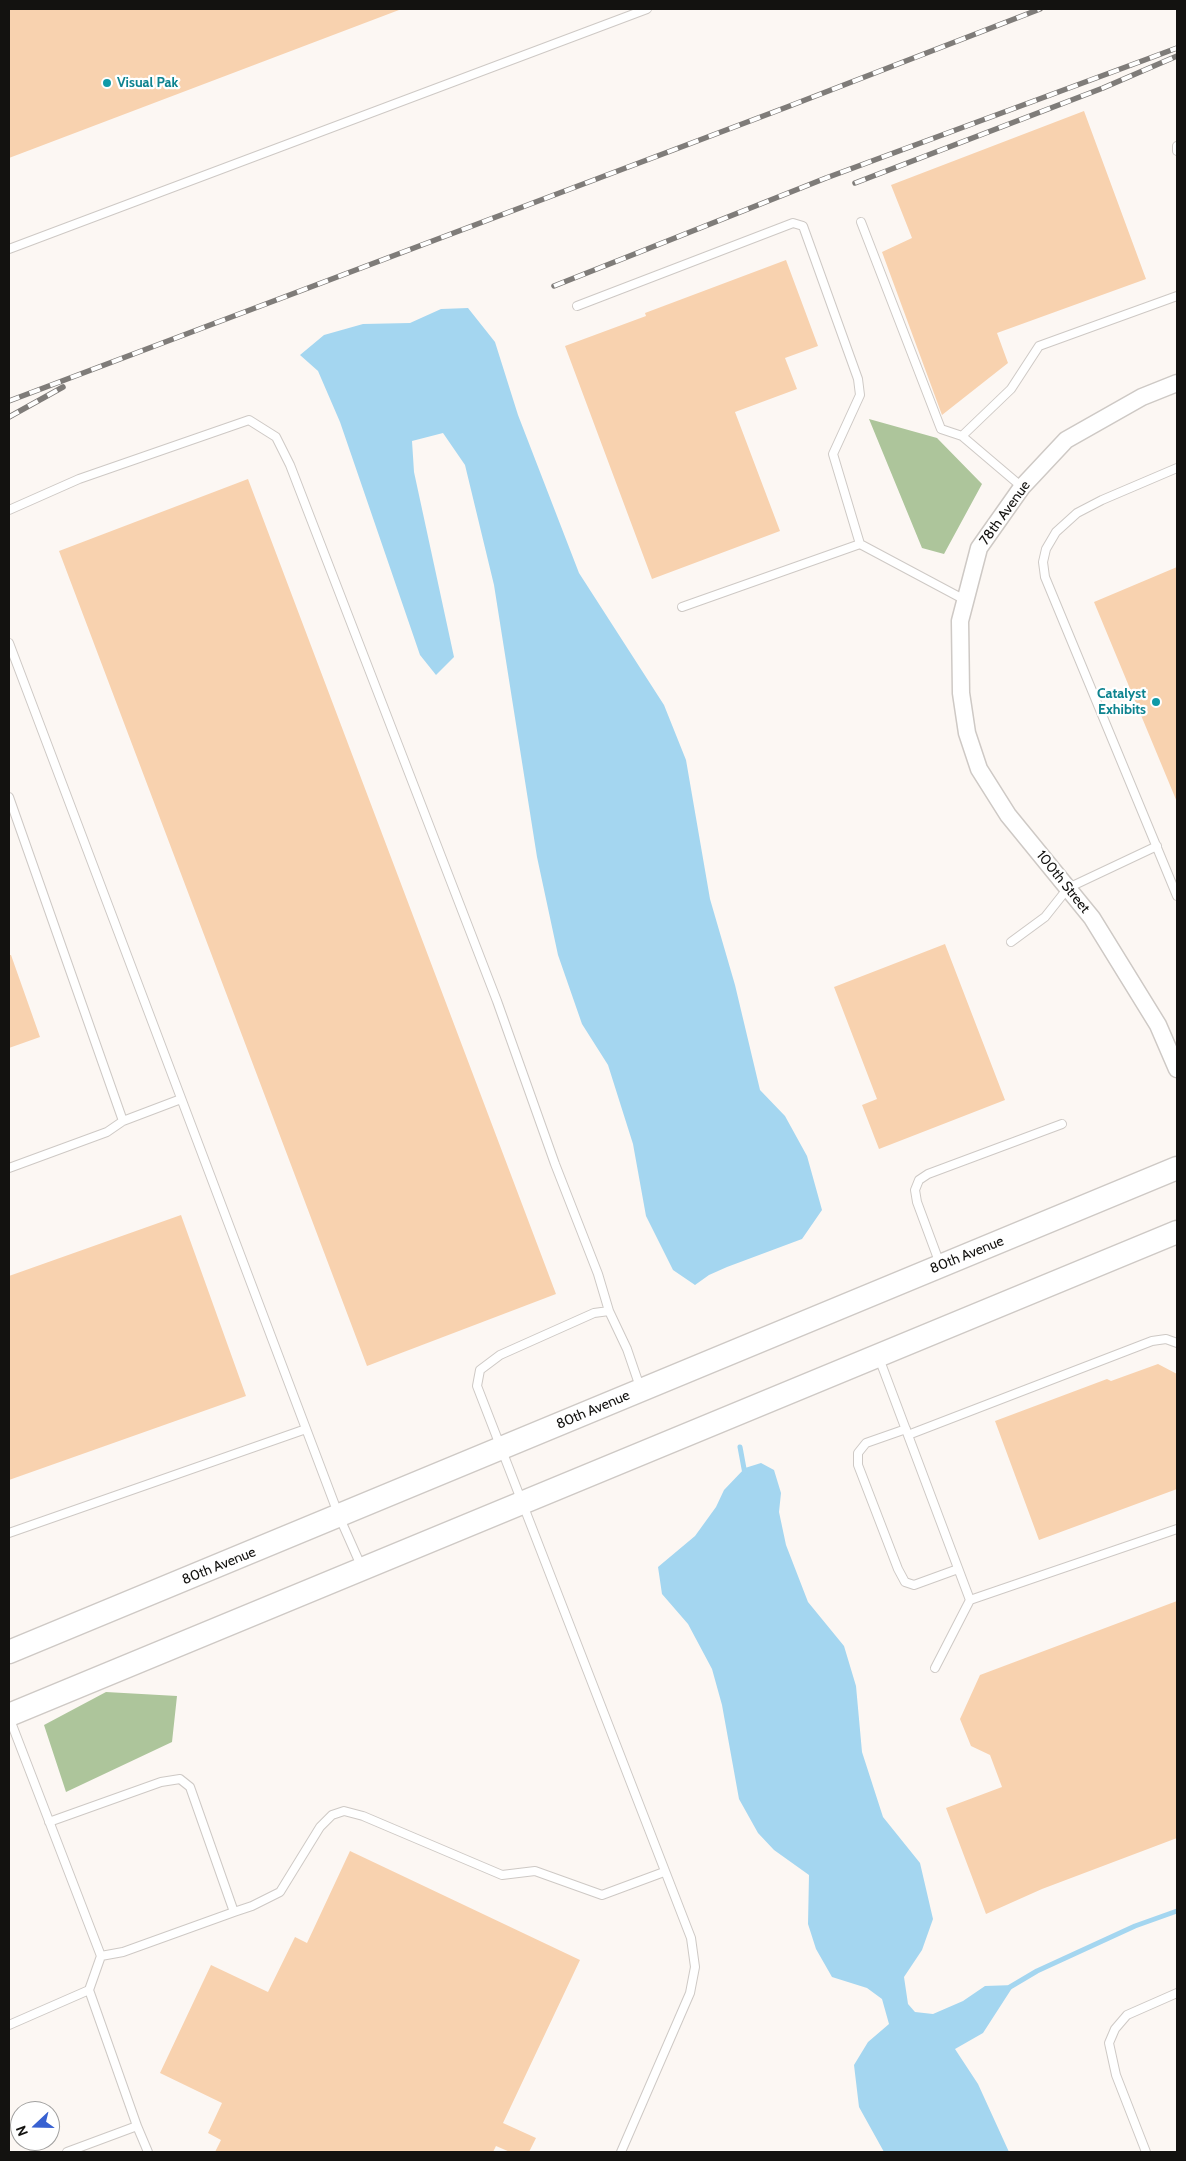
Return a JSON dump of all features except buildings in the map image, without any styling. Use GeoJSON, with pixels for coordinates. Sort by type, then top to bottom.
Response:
{"type":"FeatureCollection","features":[{"type":"Feature","properties":{"kind":"street","name":"78th Avenue"},"geometry":{"type":"LineString","coordinates":[[961,693],[960,621],[979,548],[1022,487],[1066,440],[1142,397],[1177,383]]}},
{"type":"Feature","properties":{"kind":"street","name":"100th Street"},"geometry":{"type":"LineString","coordinates":[[961,693],[967,733],[979,769],[1008,816],[1092,918],[1153,1017],[1177,1069]]}},
{"type":"Feature","properties":{"kind":"street","name":"80th Avenue"},"geometry":{"type":"LineString","coordinates":[[9,1652],[1177,1168]]}},
{"type":"Feature","properties":{"kind":"street"},"geometry":{"type":"LineString","coordinates":[[9,1716],[1177,1232]]}},
{"type":"Feature","properties":{"kind":"lane"},"geometry":{"type":"LineString","coordinates":[[9,249],[647,9]]}},
{"type":"Feature","properties":{"kind":"lane"},"geometry":{"type":"LineString","coordinates":[[1177,146],[1177,151]]}},
{"type":"Feature","properties":{"kind":"lane"},"geometry":{"type":"LineString","coordinates":[[861,222],[941,429],[962,436],[1022,487]]}},
{"type":"Feature","properties":{"kind":"lane"},"geometry":{"type":"LineString","coordinates":[[577,306],[793,223],[803,226],[858,379],[860,394],[832,454],[860,544],[965,600]]}},
{"type":"Feature","properties":{"kind":"lane"},"geometry":{"type":"LineString","coordinates":[[962,436],[1011,389],[1039,346],[1177,296]]}},
{"type":"Feature","properties":{"kind":"lane"},"geometry":{"type":"LineString","coordinates":[[9,510],[79,479],[250,420],[276,437],[290,465],[497,1001],[555,1164],[598,1274],[608,1311],[627,1349],[641,1389]]}},
{"type":"Feature","properties":{"kind":"lane"},"geometry":{"type":"LineString","coordinates":[[1177,468],[1102,500],[1077,513],[1056,532],[1046,549],[1043,562],[1045,577],[1177,896]]}},
{"type":"Feature","properties":{"kind":"lane"},"geometry":{"type":"LineString","coordinates":[[682,607],[860,544]]}},
{"type":"Feature","properties":{"kind":"lane"},"geometry":{"type":"LineString","coordinates":[[9,643],[339,1516],[363,1570]]}},
{"type":"Feature","properties":{"kind":"lane"},"geometry":{"type":"LineString","coordinates":[[9,796],[123,1121]]}},
{"type":"Feature","properties":{"kind":"lane"},"geometry":{"type":"LineString","coordinates":[[1011,942],[1046,918],[1068,888],[1157,846]]}},
{"type":"Feature","properties":{"kind":"lane"},"geometry":{"type":"LineString","coordinates":[[9,1168],[107,1132],[123,1121],[181,1099]]}},
{"type":"Feature","properties":{"kind":"lane"},"geometry":{"type":"LineString","coordinates":[[941,1266],[917,1202],[915,1190],[919,1180],[928,1174],[1062,1124]]}},
{"type":"Feature","properties":{"kind":"lane"},"geometry":{"type":"LineString","coordinates":[[608,1311],[594,1313],[500,1355],[480,1370],[477,1386],[691,1938],[695,1968],[690,1993],[621,2152]]}},
{"type":"Feature","properties":{"kind":"lane"},"geometry":{"type":"LineString","coordinates":[[958,1569],[914,1585],[905,1582],[898,1570],[858,1465],[858,1452],[866,1443],[907,1432],[1152,1340],[1166,1339],[1177,1343]]}},
{"type":"Feature","properties":{"kind":"lane"},"geometry":{"type":"LineString","coordinates":[[878,1356],[970,1600]]}},
{"type":"Feature","properties":{"kind":"lane"},"geometry":{"type":"LineString","coordinates":[[9,1533],[306,1429]]}},
{"type":"Feature","properties":{"kind":"lane"},"geometry":{"type":"LineString","coordinates":[[935,1668],[970,1600],[1177,1529]]}},
{"type":"Feature","properties":{"kind":"lane"},"geometry":{"type":"LineString","coordinates":[[9,1716],[101,1956],[89,1990],[148,2152]]}},
{"type":"Feature","properties":{"kind":"lane"},"geometry":{"type":"LineString","coordinates":[[49,1822],[161,1782],[180,1779],[190,1787],[234,1912]]}},
{"type":"Feature","properties":{"kind":"lane"},"geometry":{"type":"LineString","coordinates":[[101,1956],[123,1952],[252,1906],[280,1892],[320,1827],[332,1815],[344,1811],[371,1819],[502,1876],[535,1871],[602,1895],[664,1872]]}},
{"type":"Feature","properties":{"kind":"lane"},"geometry":{"type":"LineString","coordinates":[[9,2025],[89,1990]]}},
{"type":"Feature","properties":{"kind":"lane"},"geometry":{"type":"LineString","coordinates":[[1146,2152],[1116,2075],[1109,2043],[1115,2029],[1127,2015],[1177,1993]]}},
{"type":"Feature","properties":{"kind":"lane"},"geometry":{"type":"LineString","coordinates":[[67,2152],[137,2126]]}},
{"type":"Feature","properties":{"kind":"green space"},"geometry":{"type":"Polygon","coordinates":[[[869,419],[937,438],[982,484],[944,554],[922,548],[869,419]]]}},
{"type":"Feature","properties":{"kind":"green space"},"geometry":{"type":"Polygon","coordinates":[[[106,1692],[177,1696],[172,1742],[66,1792],[44,1725],[106,1692]]]}},
{"type":"Feature","properties":{"kind":"water"},"geometry":{"type":"Polygon","coordinates":[[[468,308],[495,342],[518,415],[579,573],[664,705],[686,760],[710,899],[735,985],[760,1090],[785,1116],[807,1156],[822,1210],[802,1239],[727,1267],[709,1275],[695,1285],[673,1270],[646,1216],[633,1144],[608,1065],[582,1024],[558,955],[537,857],[494,585],[465,465],[443,433],[412,441],[414,472],[454,657],[436,675],[420,655],[340,422],[318,371],[300,355],[324,335],[363,324],[410,323],[441,309],[468,308]]]}},
{"type":"Feature","properties":{"kind":"water"},"geometry":{"type":"Polygon","coordinates":[[[761,1463],[774,1470],[781,1493],[779,1512],[786,1545],[808,1602],[844,1646],[856,1686],[862,1752],[883,1817],[920,1863],[933,1919],[922,1950],[904,1977],[908,2004],[915,2012],[933,2014],[963,2001],[985,1986],[1014,1985],[983,2033],[955,2049],[978,2084],[1009,2152],[884,2152],[859,2107],[854,2065],[868,2042],[889,2024],[882,1999],[867,1988],[832,1977],[816,1949],[808,1924],[809,1875],[774,1850],[758,1833],[739,1799],[722,1705],[712,1669],[688,1624],[662,1594],[658,1567],[695,1536],[716,1507],[724,1490],[745,1468],[761,1463]]]}},
{"type":"Feature","properties":{"kind":"waterway"},"geometry":{"type":"LineString","coordinates":[[740,1447],[745,1474]]}},
{"type":"Feature","properties":{"kind":"waterway"},"geometry":{"type":"LineString","coordinates":[[1010,1987],[1037,1971],[1135,1926],[1177,1911]]}},
{"type":"Feature","properties":{"kind":"railway"},"geometry":{"type":"LineString","coordinates":[[9,401],[787,107],[1040,9]]}},
{"type":"Feature","properties":{"kind":"railway"},"geometry":{"type":"LineString","coordinates":[[554,286],[826,178],[1177,48]]}},
{"type":"Feature","properties":{"kind":"railway"},"geometry":{"type":"LineString","coordinates":[[855,183],[1103,88],[1177,56]]}},
{"type":"Feature","properties":{"kind":"railway"},"geometry":{"type":"LineString","coordinates":[[9,417],[63,387]]}},
{"type":"Feature","properties":{"kind":"place","name":"Visual Pak"},"geometry":{"type":"Point","coordinates":[107,83]}},
{"type":"Feature","properties":{"kind":"place","name":"Catalyst Exhibits"},"geometry":{"type":"Point","coordinates":[1156,702]}}]}
